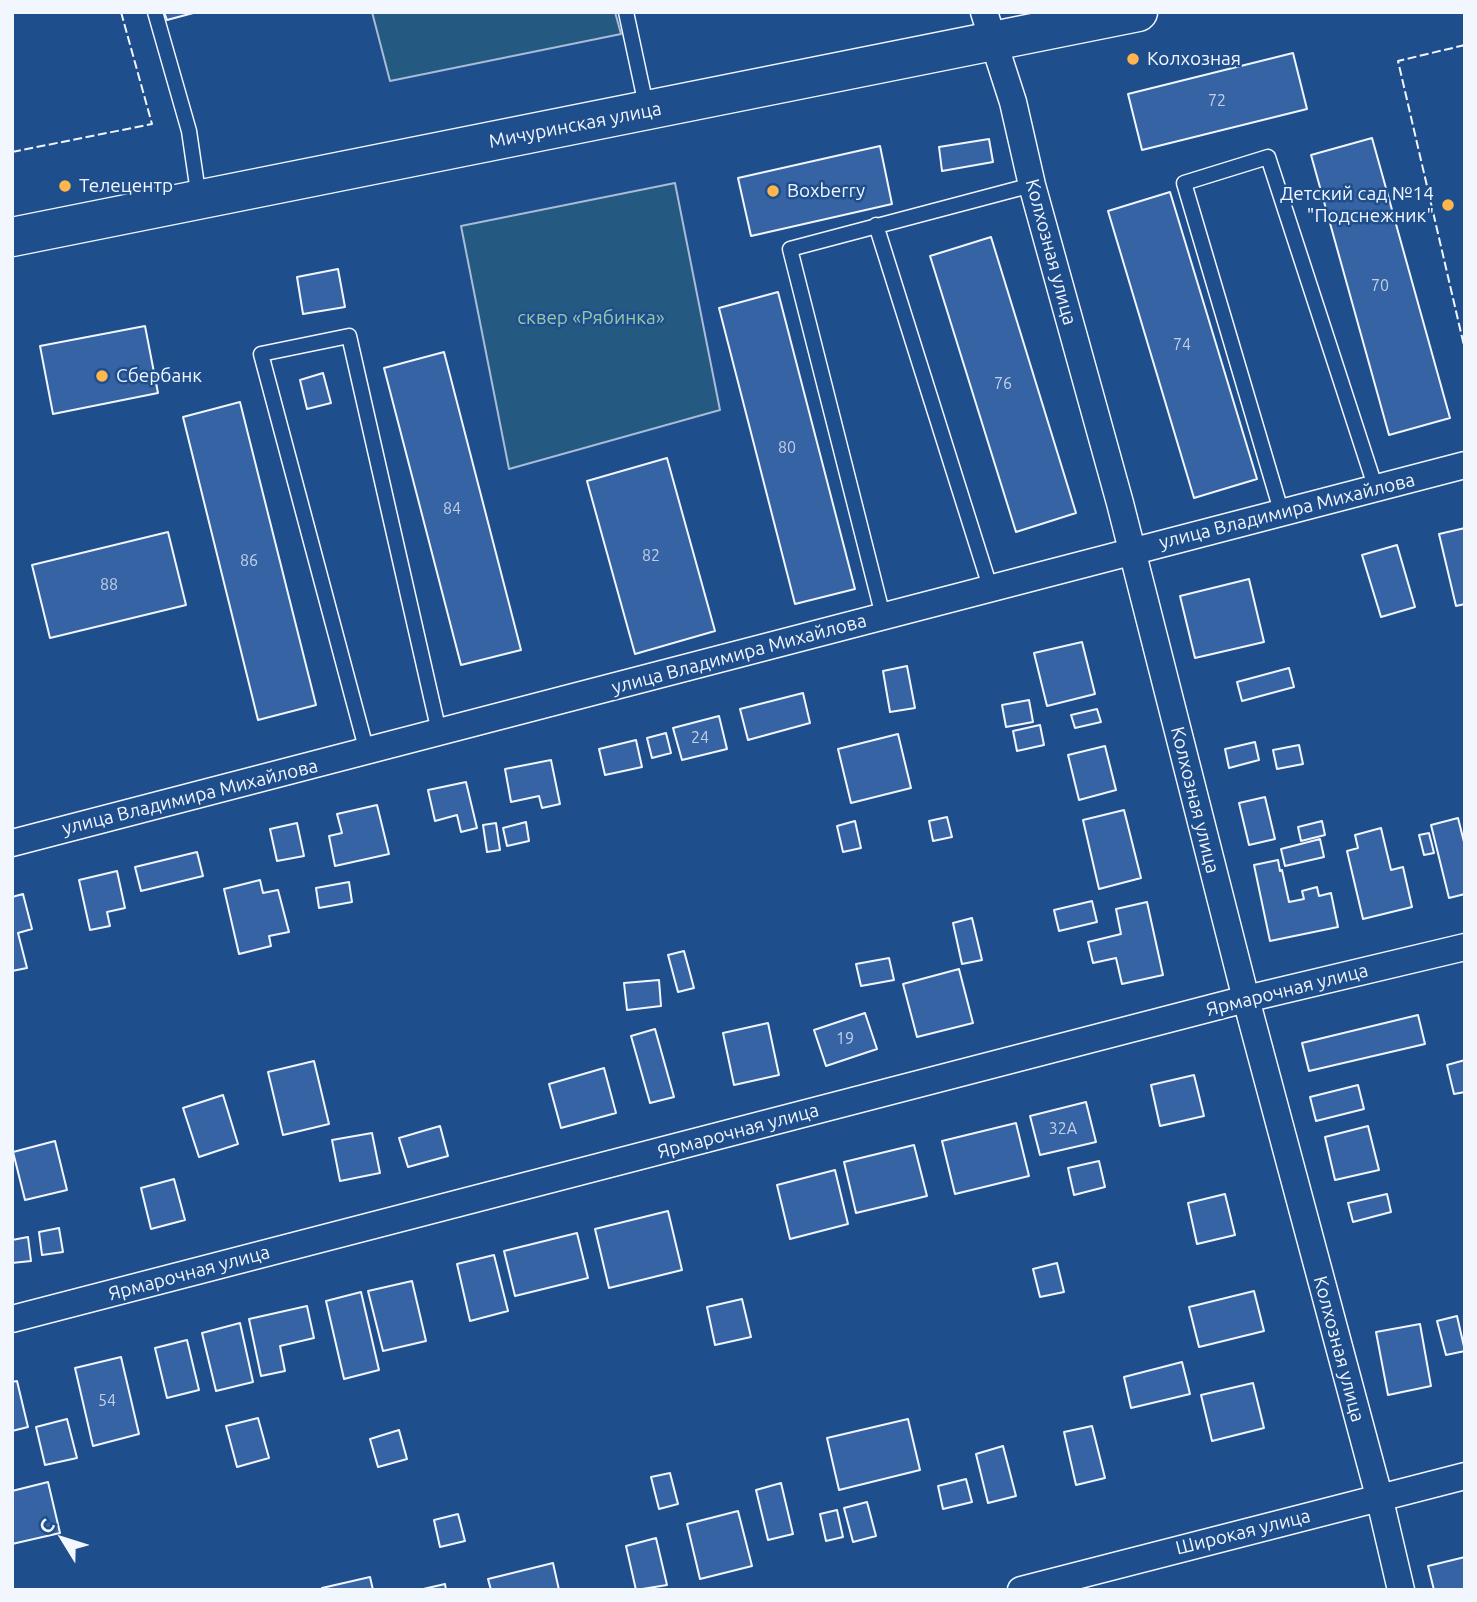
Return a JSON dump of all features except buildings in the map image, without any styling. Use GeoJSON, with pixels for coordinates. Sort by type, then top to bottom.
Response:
{"type":"FeatureCollection","features":[{"type":"Feature","properties":{"kind":"main road","name":"Мичуринская улица"},"geometry":{"type":"LineString","coordinates":[[12,237],[647,110],[988,27],[1138,12]]}},
{"type":"Feature","properties":{"kind":"street","name":"Колхозная улица"},"geometry":{"type":"LineString","coordinates":[[988,27],[1013,102],[1032,185],[1132,551],[1246,999],[1379,1496],[1401,1590]]}},
{"type":"Feature","properties":{"kind":"street","name":"улица Владимира Михайлова"},"geometry":{"type":"LineString","coordinates":[[12,843],[1465,465]]}},
{"type":"Feature","properties":{"kind":"street","name":"Ярмарочная улица"},"geometry":{"type":"LineString","coordinates":[[12,1319],[1246,999],[1465,947]]}},
{"type":"Feature","properties":{"kind":"street","name":"Широкая улица"},"geometry":{"type":"LineString","coordinates":[[1021,1590],[1465,1476]]}},
{"type":"Feature","properties":{"kind":"lane"},"geometry":{"type":"LineString","coordinates":[[155,12],[189,131],[199,200]]}},
{"type":"Feature","properties":{"kind":"lane"},"geometry":{"type":"LineString","coordinates":[[626,12],[647,110]]}},
{"type":"Feature","properties":{"kind":"lane"},"geometry":{"type":"LineString","coordinates":[[1282,514],[1184,183],[1268,157],[1376,489]]}},
{"type":"Feature","properties":{"kind":"lane"},"geometry":{"type":"LineString","coordinates":[[883,616],[790,248],[1032,185]]}},
{"type":"Feature","properties":{"kind":"lane"},"geometry":{"type":"LineString","coordinates":[[876,225],[990,587]]}},
{"type":"Feature","properties":{"kind":"lane"},"geometry":{"type":"LineString","coordinates":[[367,752],[261,354],[349,336],[439,732]]}},
{"type":"Feature","properties":{"kind":"green space"},"geometry":{"type":"Polygon","coordinates":[[[372,12],[615,12],[621,34],[390,81],[372,12]]]}},
{"type":"Feature","properties":{"kind":"green space","name":"сквер «Рябинка»"},"geometry":{"type":"Polygon","coordinates":[[[675,183],[720,410],[509,469],[461,226],[675,183]]]}},
{"type":"Feature","properties":{"kind":"fence"},"geometry":{"type":"LineString","coordinates":[[12,152],[152,124],[121,12]]}},
{"type":"Feature","properties":{"kind":"fence"},"geometry":{"type":"LineString","coordinates":[[1465,45],[1398,61],[1465,350]]}},
{"type":"Feature","properties":{"kind":"place","name":"Колхозная"},"geometry":{"type":"Point","coordinates":[1133,59]}},
{"type":"Feature","properties":{"kind":"place","name":"Телецентр"},"geometry":{"type":"Point","coordinates":[65,186]}},
{"type":"Feature","properties":{"kind":"place","name":"Boxberry"},"geometry":{"type":"Point","coordinates":[773,191]}},
{"type":"Feature","properties":{"kind":"place","name":"Детский сад №14 \"Подснежник\""},"geometry":{"type":"Point","coordinates":[1448,205]}},
{"type":"Feature","properties":{"kind":"place","name":"Сбербанк"},"geometry":{"type":"Point","coordinates":[102,376]}}]}
